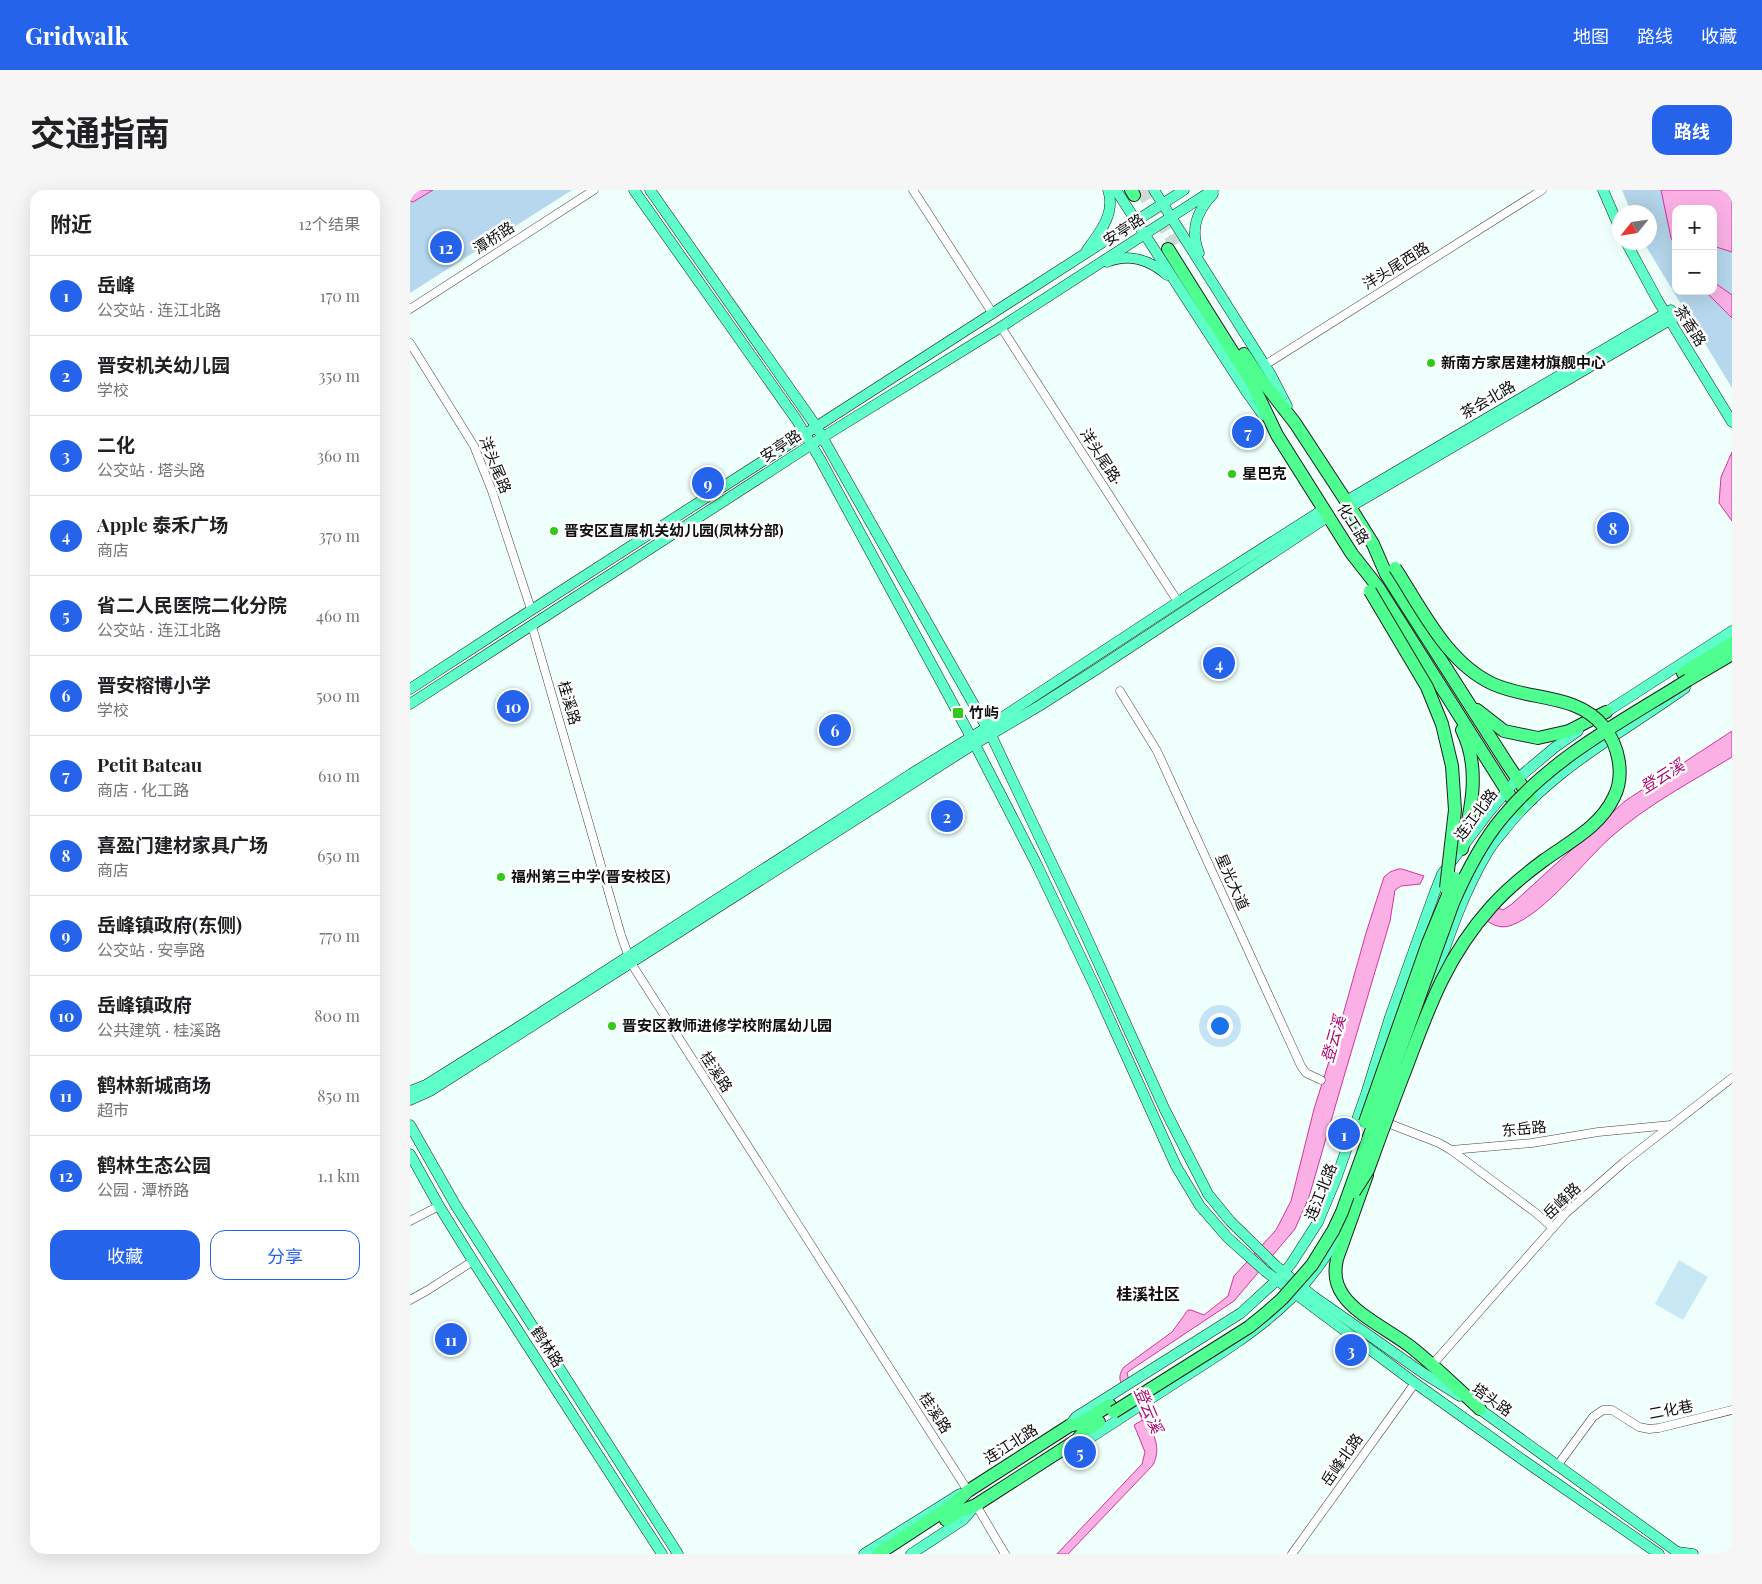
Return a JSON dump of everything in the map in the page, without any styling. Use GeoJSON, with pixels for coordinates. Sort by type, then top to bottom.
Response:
{"type":"FeatureCollection","features":[{"type":"Feature","properties":{"kind":"highway","name":"化工路"},"geometry":{"type":"LineString","coordinates":[[1519,810],[1378,587],[1352,554],[1277,436],[1252,383],[1172,247],[1260,378],[1295,423],[1348,504],[1373,544],[1386,574],[1531,799]]}},
{"type":"Feature","properties":{"kind":"highway"},"geometry":{"type":"LineString","coordinates":[[1373,544],[1396,568],[1442,640],[1456,658],[1474,673],[1493,684],[1514,691],[1575,705],[1592,715],[1605,728],[1614,744],[1620,776],[1616,794],[1598,820],[1513,885],[1491,906],[1454,956],[1433,998],[1368,1170],[1363,1189],[1337,1259],[1335,1269],[1337,1285],[1352,1305],[1412,1348],[1480,1409]]}},
{"type":"Feature","properties":{"kind":"highway"},"geometry":{"type":"LineString","coordinates":[[1352,554],[1370,591],[1427,687],[1442,724],[1452,766],[1455,810],[1445,899]]}},
{"type":"Feature","properties":{"kind":"highway","name":"连江北路"},"geometry":{"type":"LineString","coordinates":[[894,1554],[937,1521],[968,1491],[1069,1426],[1081,1423],[1112,1409],[1249,1327],[1282,1299],[1312,1265],[1333,1231],[1342,1212],[1453,903],[1472,862],[1488,837],[1524,794],[1564,759],[1686,677],[1732,643]]}},
{"type":"Feature","properties":{"kind":"highway","name":"连江北路"},"geometry":{"type":"LineString","coordinates":[[878,1554],[937,1521],[976,1505],[1077,1440],[1085,1430],[1112,1409],[1244,1320],[1276,1293],[1305,1260],[1326,1226],[1335,1207],[1445,899],[1469,851],[1481,833],[1496,813],[1531,776],[1559,752],[1579,738],[1686,677],[1732,654]]}},
{"type":"Feature","properties":{"kind":"highway"},"geometry":{"type":"LineString","coordinates":[[1434,674],[1464,734],[1471,758],[1473,794],[1462,849]]}},
{"type":"Feature","properties":{"kind":"highway"},"geometry":{"type":"LineString","coordinates":[[1470,706],[1504,731],[1538,738],[1569,731],[1606,712]]}},
{"type":"Feature","properties":{"kind":"highway"},"geometry":{"type":"LineString","coordinates":[[1342,1212],[1368,1170]]}},
{"type":"Feature","properties":{"kind":"main road"},"geometry":{"type":"LineString","coordinates":[[634,190],[812,444],[1036,863],[1185,1184],[1205,1213],[1254,1262],[1281,1276],[1300,1290]]}},
{"type":"Feature","properties":{"kind":"main road"},"geometry":{"type":"LineString","coordinates":[[650,190],[823,437],[988,732],[1082,927],[1199,1179],[1224,1214],[1281,1276]]}},
{"type":"Feature","properties":{"kind":"main road"},"geometry":{"type":"LineString","coordinates":[[1084,255],[1108,215],[1111,206],[1108,190]]}},
{"type":"Feature","properties":{"kind":"main road"},"geometry":{"type":"LineString","coordinates":[[1116,190],[1277,436]]}},
{"type":"Feature","properties":{"kind":"main road"},"geometry":{"type":"LineString","coordinates":[[1154,190],[1265,365],[1295,423]]}},
{"type":"Feature","properties":{"kind":"main road","name":"安亭路"},"geometry":{"type":"LineString","coordinates":[[410,689],[531,609],[1184,190]]}},
{"type":"Feature","properties":{"kind":"main road"},"geometry":{"type":"LineString","coordinates":[[1209,277],[1195,242],[1195,224],[1203,206],[1215,190]]}},
{"type":"Feature","properties":{"kind":"main road","name":"安亭路"},"geometry":{"type":"LineString","coordinates":[[410,704],[812,444],[1215,190]]}},
{"type":"Feature","properties":{"kind":"main road"},"geometry":{"type":"LineString","coordinates":[[1603,190],[1612,211]]}},
{"type":"Feature","properties":{"kind":"main road"},"geometry":{"type":"LineString","coordinates":[[1609,190],[1616,205]]}},
{"type":"Feature","properties":{"kind":"main road","name":"茶香路"},"geometry":{"type":"LineString","coordinates":[[1631,250],[1732,422]]}},
{"type":"Feature","properties":{"kind":"main road","name":"茶香路"},"geometry":{"type":"LineString","coordinates":[[1637,250],[1670,315],[1732,410]]}},
{"type":"Feature","properties":{"kind":"main road"},"geometry":{"type":"LineString","coordinates":[[1092,268],[1112,260],[1134,258],[1147,261],[1160,268],[1176,283]]}},
{"type":"Feature","properties":{"kind":"main road","name":"茶会北路"},"geometry":{"type":"LineString","coordinates":[[1348,504],[1670,315]]}},
{"type":"Feature","properties":{"kind":"main road"},"geometry":{"type":"LineString","coordinates":[[988,732],[1178,602],[1326,512]]}},
{"type":"Feature","properties":{"kind":"main road"},"geometry":{"type":"LineString","coordinates":[[410,1090],[426,1085],[629,959],[972,741],[1102,666],[1326,512]]}},
{"type":"Feature","properties":{"kind":"main road"},"geometry":{"type":"LineString","coordinates":[[1069,1426],[1076,1417],[1236,1316],[1281,1276],[1315,1227],[1328,1199],[1366,1094],[1390,1017],[1437,885],[1442,874],[1488,812],[1517,779],[1554,748],[1606,712],[1732,631]]}},
{"type":"Feature","properties":{"kind":"main road"},"geometry":{"type":"LineString","coordinates":[[1077,1440],[1090,1438],[1237,1343],[1269,1320],[1300,1290],[1325,1257],[1337,1237],[1370,1162],[1458,911],[1487,853],[1519,810],[1570,766],[1671,698],[1732,654]]}},
{"type":"Feature","properties":{"kind":"main road"},"geometry":{"type":"LineString","coordinates":[[410,682],[439,664],[452,661]]}},
{"type":"Feature","properties":{"kind":"main road"},"geometry":{"type":"LineString","coordinates":[[410,1100],[430,1091],[629,959]]}},
{"type":"Feature","properties":{"kind":"main road"},"geometry":{"type":"LineString","coordinates":[[410,1125],[456,1206],[678,1554]]}},
{"type":"Feature","properties":{"kind":"main road","name":"鹤林路"},"geometry":{"type":"LineString","coordinates":[[410,1154],[473,1261],[662,1554]]}},
{"type":"Feature","properties":{"kind":"main road","name":"塔头路"},"geometry":{"type":"LineString","coordinates":[[1300,1290],[1415,1383],[1659,1554]]}},
{"type":"Feature","properties":{"kind":"main road","name":"塔头路"},"geometry":{"type":"LineString","coordinates":[[1300,1290],[1480,1409],[1679,1553]]}},
{"type":"Feature","properties":{"kind":"main road"},"geometry":{"type":"LineString","coordinates":[[864,1554],[950,1500],[968,1491]]}},
{"type":"Feature","properties":{"kind":"main road"},"geometry":{"type":"LineString","coordinates":[[911,1554],[963,1520],[976,1505]]}},
{"type":"Feature","properties":{"kind":"main road"},"geometry":{"type":"LineString","coordinates":[[1635,1537],[1648,1554]]}},
{"type":"Feature","properties":{"kind":"main road"},"geometry":{"type":"LineString","coordinates":[[1679,1553],[1693,1554]]}},
{"type":"Feature","properties":{"kind":"street","name":"潭桥路"},"geometry":{"type":"LineString","coordinates":[[410,309],[594,190]]}},
{"type":"Feature","properties":{"kind":"street"},"geometry":{"type":"LineString","coordinates":[[913,190],[993,314]]}},
{"type":"Feature","properties":{"kind":"street","name":"洋头尾西路"},"geometry":{"type":"LineString","coordinates":[[1265,365],[1542,190]]}},
{"type":"Feature","properties":{"kind":"street","name":"洋头尾路·"},"geometry":{"type":"LineString","coordinates":[[1000,327],[1178,602]]}},
{"type":"Feature","properties":{"kind":"street","name":"洋头尾路"},"geometry":{"type":"LineString","coordinates":[[410,343],[466,431],[479,455],[531,609]]}},
{"type":"Feature","properties":{"kind":"street","name":"桂溪路"},"geometry":{"type":"LineString","coordinates":[[532,626],[629,959],[968,1491]]}},
{"type":"Feature","properties":{"kind":"street","name":"星光大道"},"geometry":{"type":"LineString","coordinates":[[1120,691],[1157,751],[1301,1066],[1306,1073],[1321,1080]]}},
{"type":"Feature","properties":{"kind":"street","name":"岳峰路"},"geometry":{"type":"LineString","coordinates":[[1432,1365],[1566,1213],[1624,1162],[1732,1078]]}},
{"type":"Feature","properties":{"kind":"street"},"geometry":{"type":"LineString","coordinates":[[1385,1122],[1439,1143],[1451,1150],[1536,1213],[1553,1228]]}},
{"type":"Feature","properties":{"kind":"street","name":"东岳路"},"geometry":{"type":"LineString","coordinates":[[1451,1150],[1532,1144],[1598,1132],[1672,1125]]}},
{"type":"Feature","properties":{"kind":"street"},"geometry":{"type":"LineString","coordinates":[[410,1222],[439,1206]]}},
{"type":"Feature","properties":{"kind":"street"},"geometry":{"type":"LineString","coordinates":[[410,1300],[473,1261]]}},
{"type":"Feature","properties":{"kind":"street","name":"岳峰北路"},"geometry":{"type":"LineString","coordinates":[[1292,1554],[1415,1383]]}},
{"type":"Feature","properties":{"kind":"street","name":"二化巷"},"geometry":{"type":"LineString","coordinates":[[1557,1466],[1593,1417],[1603,1410],[1612,1410],[1634,1425],[1649,1429],[1732,1410]]}},
{"type":"Feature","properties":{"kind":"street"},"geometry":{"type":"LineString","coordinates":[[976,1505],[1005,1554]]}},
{"type":"Feature","properties":{"kind":"shaded area"},"geometry":{"type":"Polygon","coordinates":[[[410,190],[572,190],[410,293],[410,190]]]}},
{"type":"Feature","properties":{"kind":"shaded area"},"geometry":{"type":"Polygon","coordinates":[[[410,190],[433,190],[413,202],[410,201],[410,190]]]}},
{"type":"Feature","properties":{"kind":"shaded area"},"geometry":{"type":"Polygon","coordinates":[[[1622,190],[1732,190],[1732,388],[1676,295],[1717,295],[1717,205],[1672,205],[1672,289],[1648,250],[1657,250],[1657,205],[1628,205],[1622,190]]]}},
{"type":"Feature","properties":{"kind":"shaded area"},"geometry":{"type":"Polygon","coordinates":[[[1661,190],[1732,190],[1732,252],[1717,247],[1717,205],[1672,205],[1672,240],[1661,190]]]}},
{"type":"Feature","properties":{"kind":"shaded area"},"geometry":{"type":"Polygon","coordinates":[[[1717,284],[1732,295],[1732,318],[1709,295],[1717,295],[1717,284]]]}},
{"type":"Feature","properties":{"kind":"shaded area"},"geometry":{"type":"Polygon","coordinates":[[[1732,452],[1732,521],[1719,503],[1721,477],[1732,452]]]}},
{"type":"Feature","properties":{"kind":"shaded area"},"geometry":{"type":"Polygon","coordinates":[[[1732,731],[1732,757],[1670,794],[1625,825],[1600,847],[1564,886],[1538,910],[1525,919],[1505,927],[1487,921],[1498,908],[1503,910],[1512,904],[1625,801],[1732,731]]]}},
{"type":"Feature","properties":{"kind":"shaded area"},"geometry":{"type":"Polygon","coordinates":[[[1398,869],[1424,876],[1420,884],[1401,886],[1395,890],[1390,921],[1309,1197],[1295,1229],[1234,1301],[1129,1371],[1127,1373],[1129,1381],[1125,1391],[1120,1379],[1124,1367],[1172,1332],[1188,1310],[1204,1315],[1228,1296],[1234,1276],[1276,1230],[1291,1201],[1314,1109],[1384,877],[1398,869]]]}},
{"type":"Feature","properties":{"kind":"shaded area"},"geometry":{"type":"Polygon","coordinates":[[[1679,1260],[1708,1277],[1683,1320],[1655,1304],[1679,1260]]]}},
{"type":"Feature","properties":{"kind":"shaded area"},"geometry":{"type":"Polygon","coordinates":[[[1146,1418],[1157,1446],[1153,1465],[1068,1554],[1057,1554],[1142,1464],[1145,1452],[1134,1425],[1146,1418]]]}},
{"type":"Feature","properties":{"kind":"waterway","name":"登云溪"},"geometry":{"type":"LineString","coordinates":[[1139,1411],[1143,1420]]}},
{"type":"Feature","properties":{"kind":"tunnel"},"geometry":{"type":"LineString","coordinates":[[1141,190],[1175,245]]}},
{"type":"Feature","properties":{"kind":"place","name":"鹤林生态公园"},"geometry":{"type":"Point","coordinates":[446,247]}},
{"type":"Feature","properties":{"kind":"place","name":"新南方家居建材旗舰中心"},"geometry":{"type":"Point","coordinates":[1431,363]}},
{"type":"Feature","properties":{"kind":"place","name":"Petit Bateau"},"geometry":{"type":"Point","coordinates":[1248,432]}},
{"type":"Feature","properties":{"kind":"place","name":"星巴克"},"geometry":{"type":"Point","coordinates":[1232,474]}},
{"type":"Feature","properties":{"kind":"place","name":"岳峰镇政府(东侧)"},"geometry":{"type":"Point","coordinates":[708,483]}},
{"type":"Feature","properties":{"kind":"place","name":"喜盈门建材家具广场"},"geometry":{"type":"Point","coordinates":[1613,528]}},
{"type":"Feature","properties":{"kind":"place","name":"晋安区直属机关幼儿园(凤林分部)"},"geometry":{"type":"Point","coordinates":[554,531]}},
{"type":"Feature","properties":{"kind":"place","name":"Apple 泰禾广场"},"geometry":{"type":"Point","coordinates":[1219,663]}},
{"type":"Feature","properties":{"kind":"place","name":"岳峰镇政府"},"geometry":{"type":"Point","coordinates":[513,706]}},
{"type":"Feature","properties":{"kind":"place","name":"竹屿"},"geometry":{"type":"Point","coordinates":[958,713]}},
{"type":"Feature","properties":{"kind":"place","name":"晋安榕博小学"},"geometry":{"type":"Point","coordinates":[835,730]}},
{"type":"Feature","properties":{"kind":"place","name":"晋安机关幼儿园"},"geometry":{"type":"Point","coordinates":[947,816]}},
{"type":"Feature","properties":{"kind":"place","name":"福州第三中学(晋安校区)"},"geometry":{"type":"Point","coordinates":[501,877]}},
{"type":"Feature","properties":{"kind":"place","name":"晋安区教师进修学校附属幼儿园"},"geometry":{"type":"Point","coordinates":[612,1026]}},
{"type":"Feature","properties":{"kind":"place","name":"岳峰"},"geometry":{"type":"Point","coordinates":[1344,1134]}},
{"type":"Feature","properties":{"kind":"place","name":"鹤林新城商场"},"geometry":{"type":"Point","coordinates":[451,1339]}},
{"type":"Feature","properties":{"kind":"place","name":"二化"},"geometry":{"type":"Point","coordinates":[1351,1350]}},
{"type":"Feature","properties":{"kind":"place","name":"省二人民医院二化分院"},"geometry":{"type":"Point","coordinates":[1080,1452]}},
{"type":"Feature","properties":{"kind":"district","name":"桂溪社区"},"geometry":{"type":"Point","coordinates":[1148,1294]}}]}
